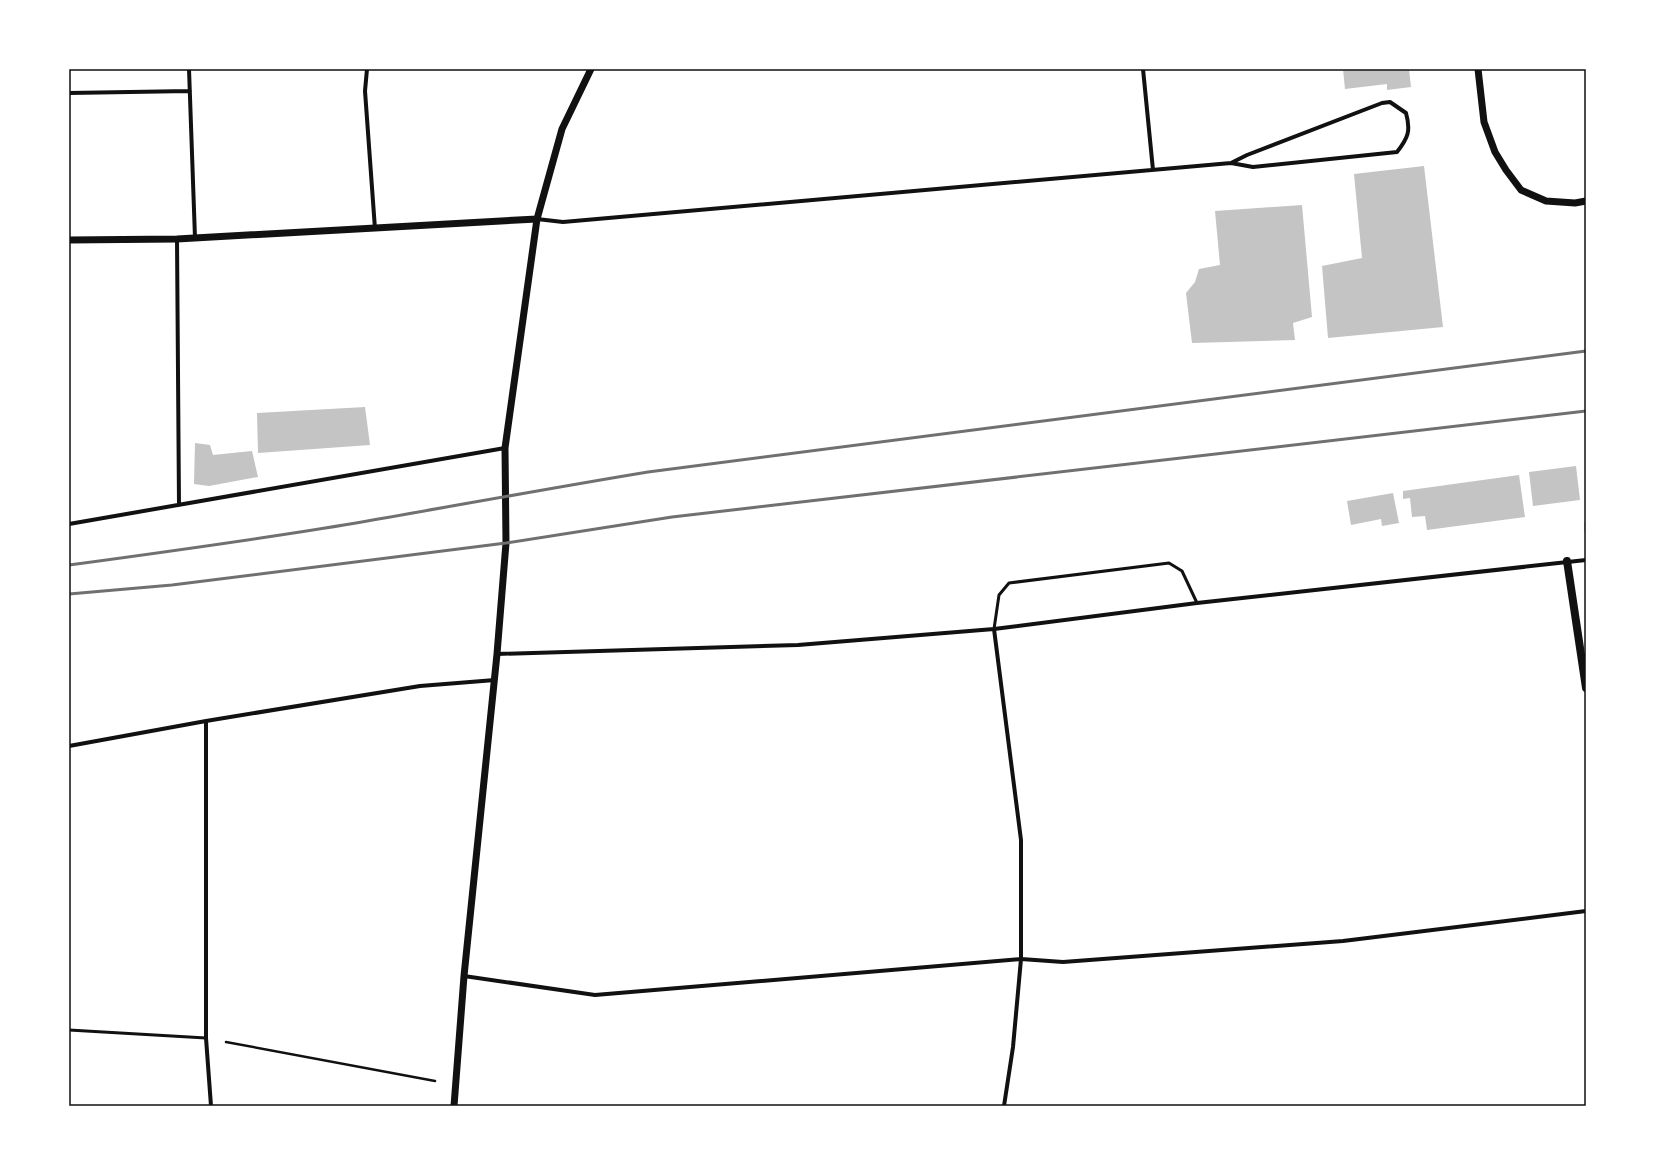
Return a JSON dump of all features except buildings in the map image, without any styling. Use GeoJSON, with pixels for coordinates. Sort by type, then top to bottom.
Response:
{"type":"FeatureCollection","features":[{"type":"Feature","properties":{"kind":"main road"},"geometry":{"type":"LineString","coordinates":[[1567,561],[1586,688]]}},
{"type":"Feature","properties":{"kind":"street"},"geometry":{"type":"LineString","coordinates":[[189,69],[195,238]]}},
{"type":"Feature","properties":{"kind":"street"},"geometry":{"type":"LineString","coordinates":[[367,69],[365,91],[375,229]]}},
{"type":"Feature","properties":{"kind":"street"},"geometry":{"type":"LineString","coordinates":[[454,1106],[464,976],[495,680],[506,543],[505,448],[537,219],[562,129],[590,69]]}},
{"type":"Feature","properties":{"kind":"street"},"geometry":{"type":"LineString","coordinates":[[1143,69],[1153,170]]}},
{"type":"Feature","properties":{"kind":"street"},"geometry":{"type":"LineString","coordinates":[[1478,69],[1484,122],[1495,152],[1521,190],[1546,201],[1575,203],[1586,201]]}},
{"type":"Feature","properties":{"kind":"street"},"geometry":{"type":"LineString","coordinates":[[69,93],[190,91]]}},
{"type":"Feature","properties":{"kind":"street"},"geometry":{"type":"LineString","coordinates":[[69,240],[177,239],[537,219],[563,222],[1232,163],[1253,168],[1397,152],[1406,140],[1410,125],[1406,113],[1390,102],[1382,103],[1247,155],[1232,163]]}},
{"type":"Feature","properties":{"kind":"street"},"geometry":{"type":"LineString","coordinates":[[177,239],[179,505]]}},
{"type":"Feature","properties":{"kind":"street"},"geometry":{"type":"LineString","coordinates":[[69,524],[505,448]]}},
{"type":"Feature","properties":{"kind":"street"},"geometry":{"type":"LineString","coordinates":[[497,654],[798,645],[994,629],[1197,603],[1586,560]]}},
{"type":"Feature","properties":{"kind":"street"},"geometry":{"type":"LineString","coordinates":[[994,629],[1021,840],[1021,959],[1013,1047],[1004,1106]]}},
{"type":"Feature","properties":{"kind":"street"},"geometry":{"type":"LineString","coordinates":[[69,746],[206,721],[420,686],[495,680]]}},
{"type":"Feature","properties":{"kind":"street"},"geometry":{"type":"LineString","coordinates":[[206,721],[206,1038],[211,1106]]}},
{"type":"Feature","properties":{"kind":"street"},"geometry":{"type":"LineString","coordinates":[[464,976],[595,995],[1021,959],[1063,962],[1343,941],[1586,911]]}},
{"type":"Feature","properties":{"kind":"lane"},"geometry":{"type":"LineString","coordinates":[[994,629],[998,595],[1009,583],[1024,581],[1169,563],[1182,571],[1197,603]]}},
{"type":"Feature","properties":{"kind":"lane"},"geometry":{"type":"LineString","coordinates":[[69,1030],[206,1038]]}},
{"type":"Feature","properties":{"kind":"path"},"geometry":{"type":"LineString","coordinates":[[1586,522],[1586,531]]}},
{"type":"Feature","properties":{"kind":"path"},"geometry":{"type":"LineString","coordinates":[[206,1038],[456,1084]]}},
{"type":"Feature","properties":{"kind":"railway"},"geometry":{"type":"LineString","coordinates":[[69,565],[320,529],[648,472],[1586,351]]}},
{"type":"Feature","properties":{"kind":"railway"},"geometry":{"type":"LineString","coordinates":[[69,594],[172,585],[506,543],[672,517],[1586,411]]}}]}
